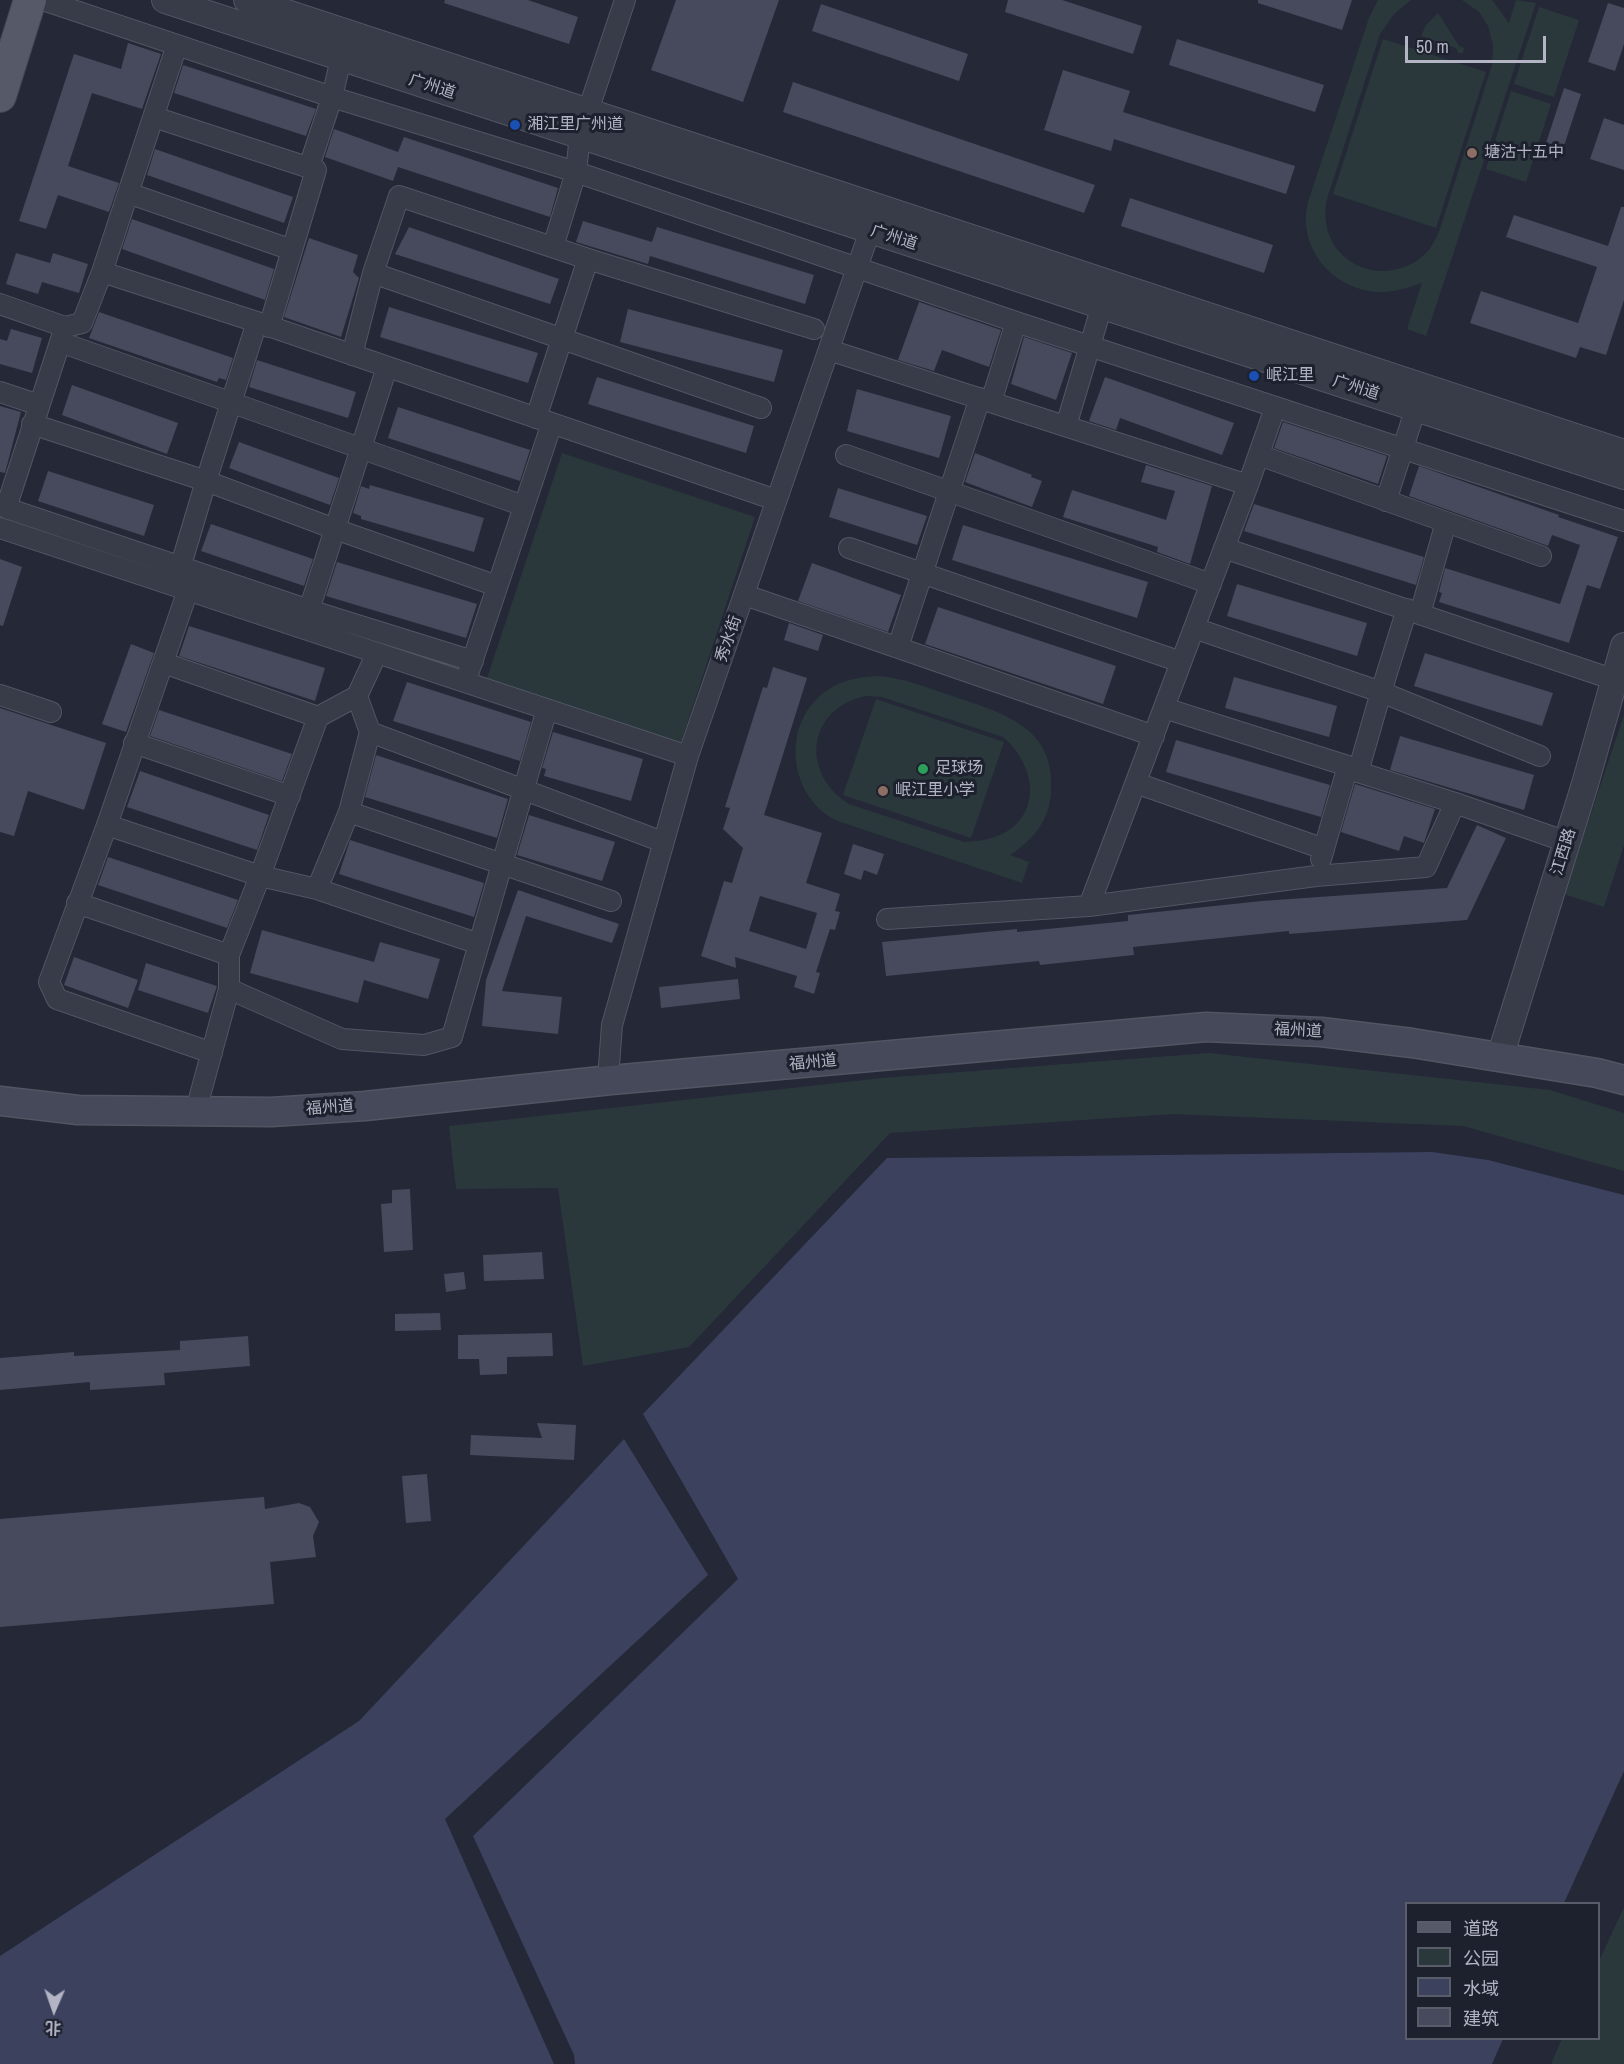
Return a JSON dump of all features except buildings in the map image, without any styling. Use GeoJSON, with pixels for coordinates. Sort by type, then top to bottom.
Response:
{"type":"FeatureCollection","features":[{"type":"Feature","properties":{"kind":"main road"},"geometry":{"type":"LineString","coordinates":[[0,96],[33,1]]}},
{"type":"Feature","properties":{"kind":"main road","name":"福州道"},"geometry":{"type":"LineString","coordinates":[[0,1088],[108,1098],[272,1099],[610,1073],[1194,1016],[1365,1023],[1502,1050],[1624,1080]]}},
{"type":"Feature","properties":{"kind":"main road","name":"福州道"},"geometry":{"type":"LineString","coordinates":[[1502,1050],[1605,1059],[1624,1064]]}},
{"type":"Feature","properties":{"kind":"main road","name":"福州道"},"geometry":{"type":"LineString","coordinates":[[0,1101],[78,1110],[271,1112],[365,1106],[610,1073]]}},
{"type":"Feature","properties":{"kind":"street","name":"广州道"},"geometry":{"type":"LineString","coordinates":[[165,0],[340,58],[878,205],[1106,295]]}},
{"type":"Feature","properties":{"kind":"street","name":"广州道"},"geometry":{"type":"LineString","coordinates":[[247,0],[349,33],[870,230],[1106,295],[1420,397],[1624,453]]}},
{"type":"Feature","properties":{"kind":"street"},"geometry":{"type":"LineString","coordinates":[[553,246],[576,172],[584,123],[625,0]]}},
{"type":"Feature","properties":{"kind":"street"},"geometry":{"type":"LineString","coordinates":[[33,1],[576,172],[1016,322],[1624,521]]}},
{"type":"Feature","properties":{"kind":"street"},"geometry":{"type":"LineString","coordinates":[[309,167],[332,97],[340,58],[349,33]]}},
{"type":"Feature","properties":{"kind":"street"},"geometry":{"type":"LineString","coordinates":[[177,45],[102,272],[82,323],[62,334],[32,424],[6,481],[6,508],[181,565],[309,610],[473,661]]}},
{"type":"Feature","properties":{"kind":"street"},"geometry":{"type":"LineString","coordinates":[[154,117],[316,170],[292,250],[231,403],[181,565]]}},
{"type":"Feature","properties":{"kind":"street"},"geometry":{"type":"LineString","coordinates":[[128,194],[292,250]]}},
{"type":"Feature","properties":{"kind":"street"},"geometry":{"type":"LineString","coordinates":[[352,355],[373,273],[399,196],[588,259],[814,329]]}},
{"type":"Feature","properties":{"kind":"street","name":"秀水街"},"geometry":{"type":"LineString","coordinates":[[610,1073],[612,1025],[688,756],[878,205]]}},
{"type":"Feature","properties":{"kind":"street"},"geometry":{"type":"LineString","coordinates":[[465,682],[524,506],[562,339],[588,259]]}},
{"type":"Feature","properties":{"kind":"street"},"geometry":{"type":"LineString","coordinates":[[102,272],[776,500]]}},
{"type":"Feature","properties":{"kind":"street"},"geometry":{"type":"LineString","coordinates":[[373,273],[761,408]]}},
{"type":"Feature","properties":{"kind":"street"},"geometry":{"type":"LineString","coordinates":[[1066,426],[1106,295]]}},
{"type":"Feature","properties":{"kind":"street"},"geometry":{"type":"LineString","coordinates":[[0,304],[62,334],[231,403],[524,506]]}},
{"type":"Feature","properties":{"kind":"street"},"geometry":{"type":"LineString","coordinates":[[898,647],[949,492],[1016,322]]}},
{"type":"Feature","properties":{"kind":"street"},"geometry":{"type":"LineString","coordinates":[[829,350],[1248,485]]}},
{"type":"Feature","properties":{"kind":"street"},"geometry":{"type":"LineString","coordinates":[[309,610],[387,367]]}},
{"type":"Feature","properties":{"kind":"street"},"geometry":{"type":"LineString","coordinates":[[0,392],[39,405]]}},
{"type":"Feature","properties":{"kind":"street","name":"广州道"},"geometry":{"type":"LineString","coordinates":[[1420,397],[1624,476]]}},
{"type":"Feature","properties":{"kind":"street"},"geometry":{"type":"LineString","coordinates":[[1386,501],[1420,397]]}},
{"type":"Feature","properties":{"kind":"street"},"geometry":{"type":"LineString","coordinates":[[1089,906],[1275,408]]}},
{"type":"Feature","properties":{"kind":"street"},"geometry":{"type":"LineString","coordinates":[[32,424],[206,481],[335,530],[497,586]]}},
{"type":"Feature","properties":{"kind":"street"},"geometry":{"type":"LineString","coordinates":[[846,455],[1211,584]]}},
{"type":"Feature","properties":{"kind":"street"},"geometry":{"type":"LineString","coordinates":[[1258,455],[1541,556]]}},
{"type":"Feature","properties":{"kind":"street"},"geometry":{"type":"LineString","coordinates":[[1316,876],[1381,692],[1414,612],[1446,522]]}},
{"type":"Feature","properties":{"kind":"street"},"geometry":{"type":"LineString","coordinates":[[0,528],[688,756]]}},
{"type":"Feature","properties":{"kind":"street"},"geometry":{"type":"LineString","coordinates":[[849,548],[1181,662]]}},
{"type":"Feature","properties":{"kind":"street"},"geometry":{"type":"LineString","coordinates":[[1224,548],[1615,680]]}},
{"type":"Feature","properties":{"kind":"street"},"geometry":{"type":"LineString","coordinates":[[188,590],[107,825],[49,982],[57,999],[212,1053]]}},
{"type":"Feature","properties":{"kind":"street"},"geometry":{"type":"LineString","coordinates":[[745,596],[1154,736]]}},
{"type":"Feature","properties":{"kind":"street"},"geometry":{"type":"LineString","coordinates":[[1194,628],[1381,692],[1540,756]]}},
{"type":"Feature","properties":{"kind":"street","name":"江西路"},"geometry":{"type":"LineString","coordinates":[[1502,1050],[1567,842],[1624,646]]}},
{"type":"Feature","properties":{"kind":"street"},"geometry":{"type":"LineString","coordinates":[[199,1099],[229,988],[229,955],[318,717],[357,696],[377,653]]}},
{"type":"Feature","properties":{"kind":"street"},"geometry":{"type":"LineString","coordinates":[[164,663],[318,717]]}},
{"type":"Feature","properties":{"kind":"street"},"geometry":{"type":"LineString","coordinates":[[0,694],[51,712]]}},
{"type":"Feature","properties":{"kind":"street"},"geometry":{"type":"LineString","coordinates":[[317,889],[349,812],[370,732],[357,696]]}},
{"type":"Feature","properties":{"kind":"street"},"geometry":{"type":"LineString","coordinates":[[1164,708],[1567,842]]}},
{"type":"Feature","properties":{"kind":"street"},"geometry":{"type":"LineString","coordinates":[[229,988],[342,1040],[424,1045],[452,1037],[547,709]]}},
{"type":"Feature","properties":{"kind":"street"},"geometry":{"type":"LineString","coordinates":[[370,732],[663,842]]}},
{"type":"Feature","properties":{"kind":"street"},"geometry":{"type":"LineString","coordinates":[[134,742],[290,796]]}},
{"type":"Feature","properties":{"kind":"street"},"geometry":{"type":"LineString","coordinates":[[1136,783],[1324,849]]}},
{"type":"Feature","properties":{"kind":"street"},"geometry":{"type":"LineString","coordinates":[[887,920],[1089,906],[1316,876],[1426,867],[1455,803]]}},
{"type":"Feature","properties":{"kind":"street"},"geometry":{"type":"LineString","coordinates":[[349,812],[611,901]]}},
{"type":"Feature","properties":{"kind":"street"},"geometry":{"type":"LineString","coordinates":[[107,825],[260,876],[317,889],[479,944]]}},
{"type":"Feature","properties":{"kind":"street"},"geometry":{"type":"LineString","coordinates":[[77,903],[229,955]]}},
{"type":"Feature","properties":{"kind":"green space"},"geometry":{"type":"Polygon","coordinates":[[[1378,0],[1411,0],[1394,14],[1380,34],[1327,199],[1326,220],[1331,238],[1341,253],[1354,264],[1371,270],[1389,271],[1407,266],[1424,255],[1439,232],[1492,65],[1493,45],[1488,26],[1479,12],[1462,0],[1492,0],[1509,23],[1516,0],[1536,3],[1426,336],[1407,329],[1422,283],[1399,290],[1376,292],[1345,283],[1321,262],[1308,234],[1306,219],[1308,202],[1369,18],[1378,0]]]}},
{"type":"Feature","properties":{"kind":"green space"},"geometry":{"type":"Polygon","coordinates":[[[1539,7],[1579,20],[1554,97],[1514,84],[1539,7]]]}},
{"type":"Feature","properties":{"kind":"green space"},"geometry":{"type":"Polygon","coordinates":[[[1438,13],[1459,46],[1464,48],[1463,53],[1459,53],[1456,48],[1421,36],[1426,25],[1438,13]]]}},
{"type":"Feature","properties":{"kind":"green space"},"geometry":{"type":"Polygon","coordinates":[[[1383,39],[1486,72],[1436,228],[1333,194],[1383,39]]]}},
{"type":"Feature","properties":{"kind":"green space"},"geometry":{"type":"Polygon","coordinates":[[[1511,91],[1551,104],[1526,182],[1486,169],[1511,91]]]}},
{"type":"Feature","properties":{"kind":"green space"},"geometry":{"type":"Polygon","coordinates":[[[562,453],[755,517],[681,742],[487,678],[562,453]]]}},
{"type":"Feature","properties":{"kind":"green space"},"geometry":{"type":"Polygon","coordinates":[[[878,676],[923,686],[1005,716],[1021,725],[1035,737],[1045,751],[1050,770],[1051,793],[1047,812],[1033,836],[1010,855],[1029,862],[1022,883],[835,820],[819,808],[807,792],[799,775],[796,756],[797,737],[803,719],[813,702],[829,689],[847,681],[878,676]],[[866,696],[846,703],[832,714],[822,727],[817,743],[817,759],[823,776],[833,791],[849,804],[964,842],[999,836],[1020,820],[1027,809],[1030,783],[1021,758],[1003,737],[882,697],[866,696]]]}},
{"type":"Feature","properties":{"kind":"green space","name":"足球场"},"geometry":{"type":"Polygon","coordinates":[[[876,699],[1004,742],[971,838],[843,795],[876,699]]]}},
{"type":"Feature","properties":{"kind":"green space"},"geometry":{"type":"Polygon","coordinates":[[[1624,715],[1624,845],[1604,907],[1564,894],[1624,715]]]}},
{"type":"Feature","properties":{"kind":"green space"},"geometry":{"type":"Polygon","coordinates":[[[1209,1053],[1550,1090],[1624,1113],[1624,1171],[1463,1126],[1173,1114],[890,1133],[689,1347],[583,1366],[558,1188],[456,1189],[449,1126],[882,1078],[1209,1053]]]}},
{"type":"Feature","properties":{"kind":"green space"},"geometry":{"type":"Polygon","coordinates":[[[1624,1907],[1624,2064],[1551,2064],[1562,2040],[1600,2040],[1600,1959],[1624,1907]]]}},
{"type":"Feature","properties":{"kind":"water"},"geometry":{"type":"Polygon","coordinates":[[[1432,1152],[1488,1160],[1624,1195],[1624,1771],[1564,1902],[1405,1902],[1405,2040],[1503,2040],[1492,2064],[575,2064],[574,2055],[473,1836],[738,1579],[643,1414],[887,1158],[1432,1152]]]}},
{"type":"Feature","properties":{"kind":"water"},"geometry":{"type":"Polygon","coordinates":[[[624,1439],[708,1575],[445,1819],[554,2064],[0,2064],[0,1956],[359,1721],[624,1439]]]}},
{"type":"Feature","properties":{"kind":"place","name":"湘江里广州道"},"geometry":{"type":"Point","coordinates":[515,125]}},
{"type":"Feature","properties":{"kind":"place","name":"塘沽十五中"},"geometry":{"type":"Point","coordinates":[1472,153]}},
{"type":"Feature","properties":{"kind":"place","name":"岷江里"},"geometry":{"type":"Point","coordinates":[1254,376]}},
{"type":"Feature","properties":{"kind":"place","name":"足球场"},"geometry":{"type":"Point","coordinates":[923,769]}},
{"type":"Feature","properties":{"kind":"place","name":"岷江里小学"},"geometry":{"type":"Point","coordinates":[883,791]}}]}
